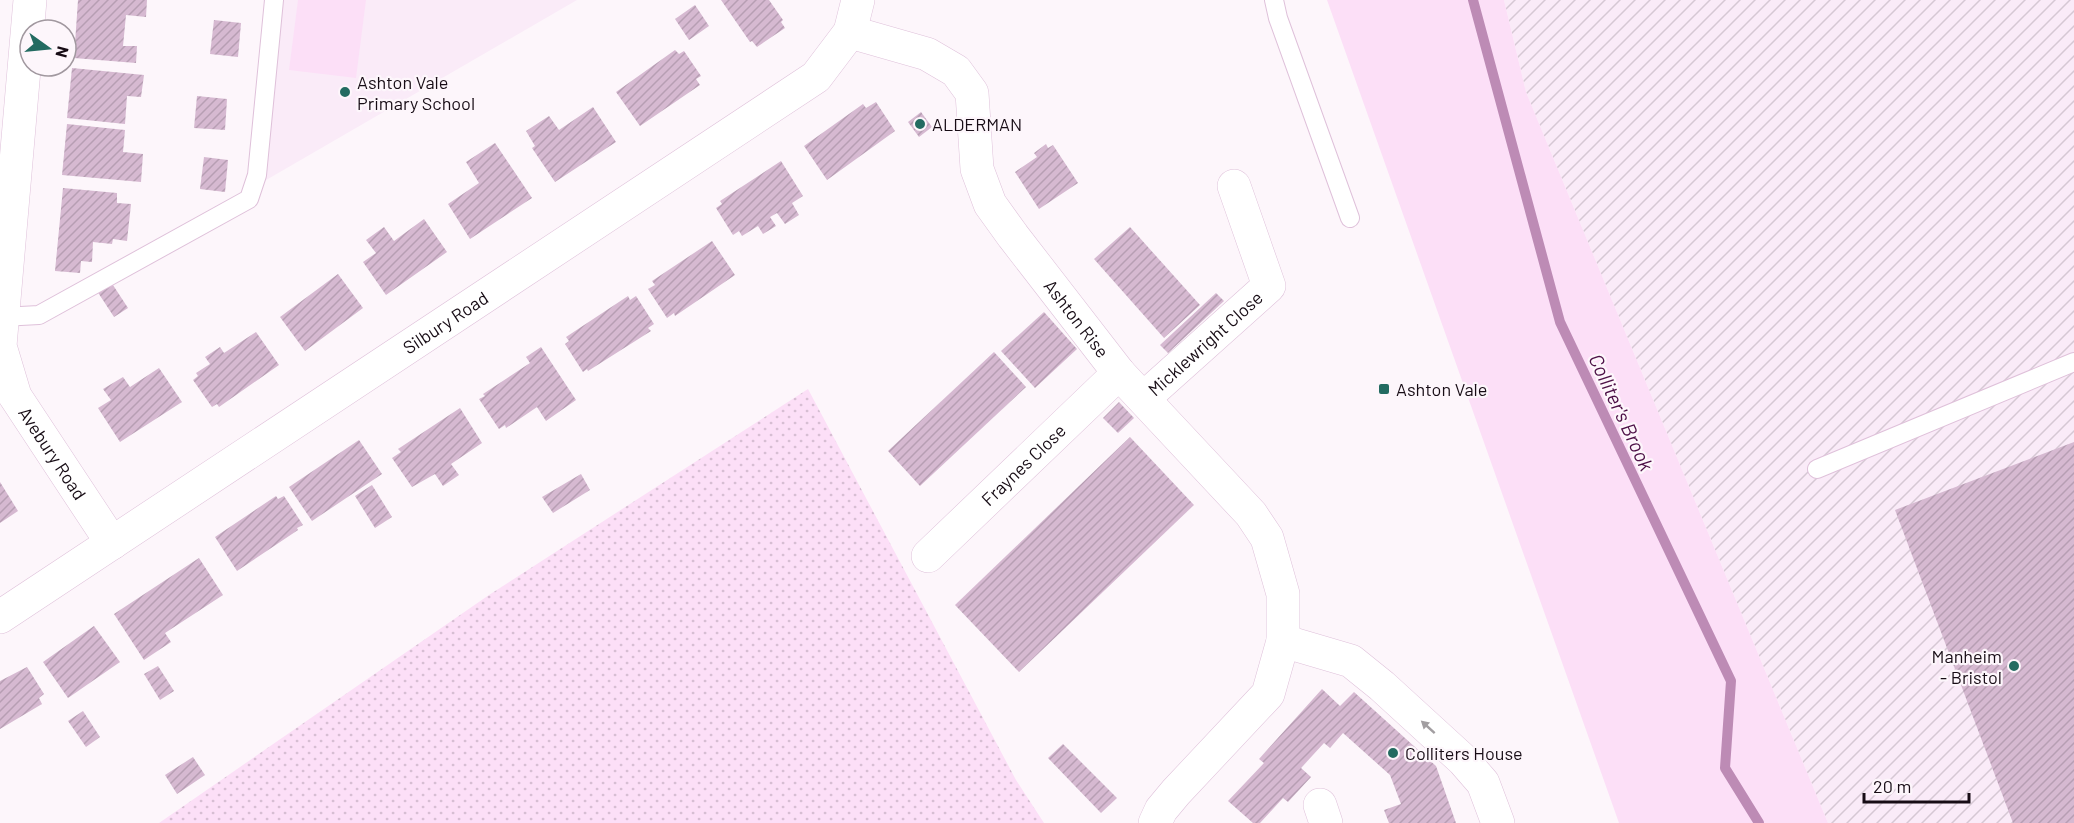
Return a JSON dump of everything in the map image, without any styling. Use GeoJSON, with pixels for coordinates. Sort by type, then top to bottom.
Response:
{"type":"FeatureCollection","features":[{"type":"Feature","properties":{"kind":"street","name":"Avebury Road"},"geometry":{"type":"LineString","coordinates":[[30,0],[0,346],[15,396],[112,543]]}},
{"type":"Feature","properties":{"kind":"street","name":"Silbury Road"},"geometry":{"type":"LineString","coordinates":[[0,617],[816,77],[850,32],[858,0]]}},
{"type":"Feature","properties":{"kind":"street","name":"Ashton Rise"},"geometry":{"type":"LineString","coordinates":[[850,32],[927,54],[956,71],[972,93],[977,169],[990,204],[1119,373],[1251,514],[1267,538],[1283,594],[1283,641],[1268,694],[1158,816]]}},
{"type":"Feature","properties":{"kind":"street","name":"Micklewright Close"},"geometry":{"type":"LineString","coordinates":[[1144,398],[1269,286],[1234,186]]}},
{"type":"Feature","properties":{"kind":"street","name":"Fraynes Close"},"geometry":{"type":"LineString","coordinates":[[928,555],[1119,373]]}},
{"type":"Feature","properties":{"kind":"street"},"geometry":{"type":"LineString","coordinates":[[1283,641],[1351,661],[1382,686],[1463,760],[1483,783],[1496,822]]}},
{"type":"Feature","properties":{"kind":"lane"},"geometry":{"type":"LineString","coordinates":[[2,317],[39,315],[249,199],[257,175],[274,0]]}},
{"type":"Feature","properties":{"kind":"lane"},"geometry":{"type":"LineString","coordinates":[[1274,0],[1278,18],[1350,218]]}},
{"type":"Feature","properties":{"kind":"lane"},"geometry":{"type":"LineString","coordinates":[[1817,469],[2074,362]]}},
{"type":"Feature","properties":{"kind":"shaded area","name":"Ashton Vale Primary School"},"geometry":{"type":"Polygon","coordinates":[[[280,0],[577,0],[261,183],[280,0]]]}},
{"type":"Feature","properties":{"kind":"shaded area"},"geometry":{"type":"Polygon","coordinates":[[[298,0],[366,0],[356,78],[289,70],[298,0]]]}},
{"type":"Feature","properties":{"kind":"shaded area"},"geometry":{"type":"Polygon","coordinates":[[[1327,0],[1504,0],[1526,92],[1828,823],[1619,823],[1327,0]]]}},
{"type":"Feature","properties":{"kind":"shaded area"},"geometry":{"type":"Polygon","coordinates":[[[1504,0],[2074,0],[2074,823],[1828,823],[1526,92],[1504,0]]]}},
{"type":"Feature","properties":{"kind":"shaded area"},"geometry":{"type":"Polygon","coordinates":[[[808,389],[1016,780],[1044,823],[159,823],[489,595],[808,389]]]}},
{"type":"Feature","properties":{"kind":"building"},"geometry":{"type":"Polygon","coordinates":[[[78,0],[147,0],[146,17],[126,15],[123,46],[137,46],[136,63],[78,58],[78,0]]]}},
{"type":"Feature","properties":{"kind":"building"},"geometry":{"type":"Polygon","coordinates":[[[721,0],[769,0],[783,20],[781,22],[785,28],[757,47],[752,41],[750,42],[721,0]]]}},
{"type":"Feature","properties":{"kind":"building"},"geometry":{"type":"Polygon","coordinates":[[[695,5],[709,26],[689,40],[675,19],[695,5]]]}},
{"type":"Feature","properties":{"kind":"building"},"geometry":{"type":"Polygon","coordinates":[[[214,20],[241,23],[238,57],[210,54],[214,20]]]}},
{"type":"Feature","properties":{"kind":"building"},"geometry":{"type":"Polygon","coordinates":[[[675,50],[679,54],[684,51],[701,76],[696,79],[700,85],[640,126],[616,92],[675,50]]]}},
{"type":"Feature","properties":{"kind":"building"},"geometry":{"type":"Polygon","coordinates":[[[78,69],[144,75],[141,97],[127,96],[125,124],[67,118],[71,78],[78,78],[78,69]]]}},
{"type":"Feature","properties":{"kind":"building"},"geometry":{"type":"Polygon","coordinates":[[[197,96],[227,99],[225,130],[194,128],[197,96]]]}},
{"type":"Feature","properties":{"kind":"building"},"geometry":{"type":"Polygon","coordinates":[[[876,102],[895,131],[827,180],[804,146],[863,104],[866,108],[876,102]]]}},
{"type":"Feature","properties":{"kind":"building"},"geometry":{"type":"Polygon","coordinates":[[[593,107],[616,142],[555,182],[532,148],[535,146],[526,131],[549,116],[559,130],[593,107]]]}},
{"type":"Feature","properties":{"kind":"building","name":"ALDERMAN"},"geometry":{"type":"Polygon","coordinates":[[[921,112],[932,127],[919,137],[908,122],[921,112]]]}},
{"type":"Feature","properties":{"kind":"building"},"geometry":{"type":"Polygon","coordinates":[[[67,124],[125,130],[123,152],[143,154],[141,182],[62,175],[67,124]]]}},
{"type":"Feature","properties":{"kind":"building"},"geometry":{"type":"Polygon","coordinates":[[[495,143],[532,198],[470,239],[448,204],[479,183],[466,162],[495,143]]]}},
{"type":"Feature","properties":{"kind":"building"},"geometry":{"type":"Polygon","coordinates":[[[1046,144],[1048,148],[1053,145],[1078,183],[1039,209],[1015,172],[1037,157],[1034,153],[1046,144]]]}},
{"type":"Feature","properties":{"kind":"building"},"geometry":{"type":"Polygon","coordinates":[[[204,157],[228,160],[225,192],[200,189],[204,157]]]}},
{"type":"Feature","properties":{"kind":"building"},"geometry":{"type":"Polygon","coordinates":[[[781,161],[803,196],[792,203],[799,215],[785,224],[777,213],[770,217],[776,226],[763,234],[758,226],[742,236],[739,231],[733,235],[716,208],[722,204],[720,201],[781,161]]]}},
{"type":"Feature","properties":{"kind":"building"},"geometry":{"type":"Polygon","coordinates":[[[63,188],[117,193],[117,203],[131,204],[127,241],[113,239],[112,244],[93,242],[92,262],[81,261],[80,273],[55,271],[63,188]]]}},
{"type":"Feature","properties":{"kind":"building"},"geometry":{"type":"Polygon","coordinates":[[[424,219],[447,252],[386,295],[363,262],[376,253],[366,240],[384,227],[394,241],[424,219]]]}},
{"type":"Feature","properties":{"kind":"building"},"geometry":{"type":"Polygon","coordinates":[[[1130,227],[1200,305],[1164,338],[1094,259],[1130,227]]]}},
{"type":"Feature","properties":{"kind":"building"},"geometry":{"type":"Polygon","coordinates":[[[712,241],[735,275],[675,316],[674,313],[667,318],[648,289],[655,285],[652,281],[712,241]]]}},
{"type":"Feature","properties":{"kind":"building"},"geometry":{"type":"Polygon","coordinates":[[[338,274],[363,308],[305,351],[280,317],[338,274]]]}},
{"type":"Feature","properties":{"kind":"building"},"geometry":{"type":"Polygon","coordinates":[[[111,282],[128,308],[114,317],[97,291],[111,282]]]}},
{"type":"Feature","properties":{"kind":"building"},"geometry":{"type":"Polygon","coordinates":[[[1216,293],[1224,301],[1168,353],[1160,345],[1216,293]]]}},
{"type":"Feature","properties":{"kind":"building"},"geometry":{"type":"Polygon","coordinates":[[[628,296],[630,300],[636,296],[654,324],[648,328],[651,331],[583,372],[565,344],[569,341],[566,337],[628,296]]]}},
{"type":"Feature","properties":{"kind":"building"},"geometry":{"type":"Polygon","coordinates":[[[1044,312],[1077,349],[1035,388],[1001,351],[1044,312]]]}},
{"type":"Feature","properties":{"kind":"building"},"geometry":{"type":"Polygon","coordinates":[[[256,332],[279,365],[219,407],[217,404],[212,407],[193,380],[198,376],[196,373],[210,364],[205,357],[220,347],[224,353],[256,332]]]}},
{"type":"Feature","properties":{"kind":"building"},"geometry":{"type":"Polygon","coordinates":[[[541,347],[576,400],[546,421],[537,407],[506,428],[505,425],[499,429],[479,399],[530,363],[526,357],[541,347]]]}},
{"type":"Feature","properties":{"kind":"building"},"geometry":{"type":"Polygon","coordinates":[[[994,352],[1026,387],[920,486],[888,451],[994,352]]]}},
{"type":"Feature","properties":{"kind":"building"},"geometry":{"type":"Polygon","coordinates":[[[159,368],[182,402],[120,442],[98,408],[111,400],[103,389],[123,377],[130,387],[159,368]]]}},
{"type":"Feature","properties":{"kind":"building"},"geometry":{"type":"Polygon","coordinates":[[[1119,402],[1134,418],[1118,433],[1103,418],[1119,402]]]}},
{"type":"Feature","properties":{"kind":"building"},"geometry":{"type":"Polygon","coordinates":[[[460,408],[482,443],[451,464],[459,475],[443,486],[435,474],[412,487],[392,458],[401,452],[398,449],[460,408]]]}},
{"type":"Feature","properties":{"kind":"building"},"geometry":{"type":"Polygon","coordinates":[[[1130,437],[1194,505],[1019,672],[955,605],[1130,437]]]}},
{"type":"Feature","properties":{"kind":"building"},"geometry":{"type":"Polygon","coordinates":[[[359,440],[382,474],[312,521],[289,487],[359,440]]]}},
{"type":"Feature","properties":{"kind":"building","name":"Manheim - Bristol"},"geometry":{"type":"Polygon","coordinates":[[[2074,442],[2074,823],[2013,823],[1895,510],[2074,442]]]}},
{"type":"Feature","properties":{"kind":"building"},"geometry":{"type":"Polygon","coordinates":[[[581,474],[590,490],[553,513],[542,497],[581,474]]]}},
{"type":"Feature","properties":{"kind":"building"},"geometry":{"type":"Polygon","coordinates":[[[0,482],[18,511],[0,523],[0,482]]]}},
{"type":"Feature","properties":{"kind":"building"},"geometry":{"type":"Polygon","coordinates":[[[372,485],[392,517],[375,528],[355,496],[372,485]]]}},
{"type":"Feature","properties":{"kind":"building"},"geometry":{"type":"Polygon","coordinates":[[[276,496],[278,499],[284,496],[303,525],[237,571],[215,537],[276,496]]]}},
{"type":"Feature","properties":{"kind":"building"},"geometry":{"type":"Polygon","coordinates":[[[199,558],[223,595],[165,633],[171,642],[144,660],[114,614],[199,558]]]}},
{"type":"Feature","properties":{"kind":"building"},"geometry":{"type":"Polygon","coordinates":[[[94,626],[120,662],[68,698],[43,662],[94,626]]]}},
{"type":"Feature","properties":{"kind":"building"},"geometry":{"type":"Polygon","coordinates":[[[158,666],[174,691],[160,700],[144,674],[158,666]]]}},
{"type":"Feature","properties":{"kind":"building"},"geometry":{"type":"Polygon","coordinates":[[[27,667],[44,694],[39,698],[42,704],[0,729],[0,681],[27,667]]]}},
{"type":"Feature","properties":{"kind":"building","name":"Colliters House"},"geometry":{"type":"Polygon","coordinates":[[[1322,689],[1340,706],[1354,692],[1436,766],[1456,823],[1389,823],[1384,810],[1401,804],[1390,775],[1343,733],[1330,748],[1324,743],[1301,768],[1311,777],[1288,802],[1283,798],[1260,823],[1253,823],[1228,801],[1264,763],[1259,759],[1322,689]]]}},
{"type":"Feature","properties":{"kind":"building"},"geometry":{"type":"Polygon","coordinates":[[[83,711],[100,737],[86,747],[68,721],[83,711]]]}},
{"type":"Feature","properties":{"kind":"building"},"geometry":{"type":"Polygon","coordinates":[[[1063,744],[1117,798],[1101,813],[1048,758],[1063,744]]]}},
{"type":"Feature","properties":{"kind":"building"},"geometry":{"type":"Polygon","coordinates":[[[193,757],[205,775],[177,794],[165,775],[193,757]]]}},
{"type":"Feature","properties":{"kind":"waterway","name":"Colliter's Brook"},"geometry":{"type":"LineString","coordinates":[[1473,0],[1560,322],[1731,681],[1725,768],[1759,823]]}},
{"type":"Feature","properties":{"kind":"place","name":"Ashton Vale Primary School"},"geometry":{"type":"Point","coordinates":[345,92]}},
{"type":"Feature","properties":{"kind":"place","name":"ALDERMAN"},"geometry":{"type":"Point","coordinates":[920,124]}},
{"type":"Feature","properties":{"kind":"place","name":"Ashton Vale"},"geometry":{"type":"Point","coordinates":[1384,389]}},
{"type":"Feature","properties":{"kind":"place","name":"Manheim - Bristol"},"geometry":{"type":"Point","coordinates":[2014,666]}},
{"type":"Feature","properties":{"kind":"place","name":"Colliters House"},"geometry":{"type":"Point","coordinates":[1393,753]}}]}
